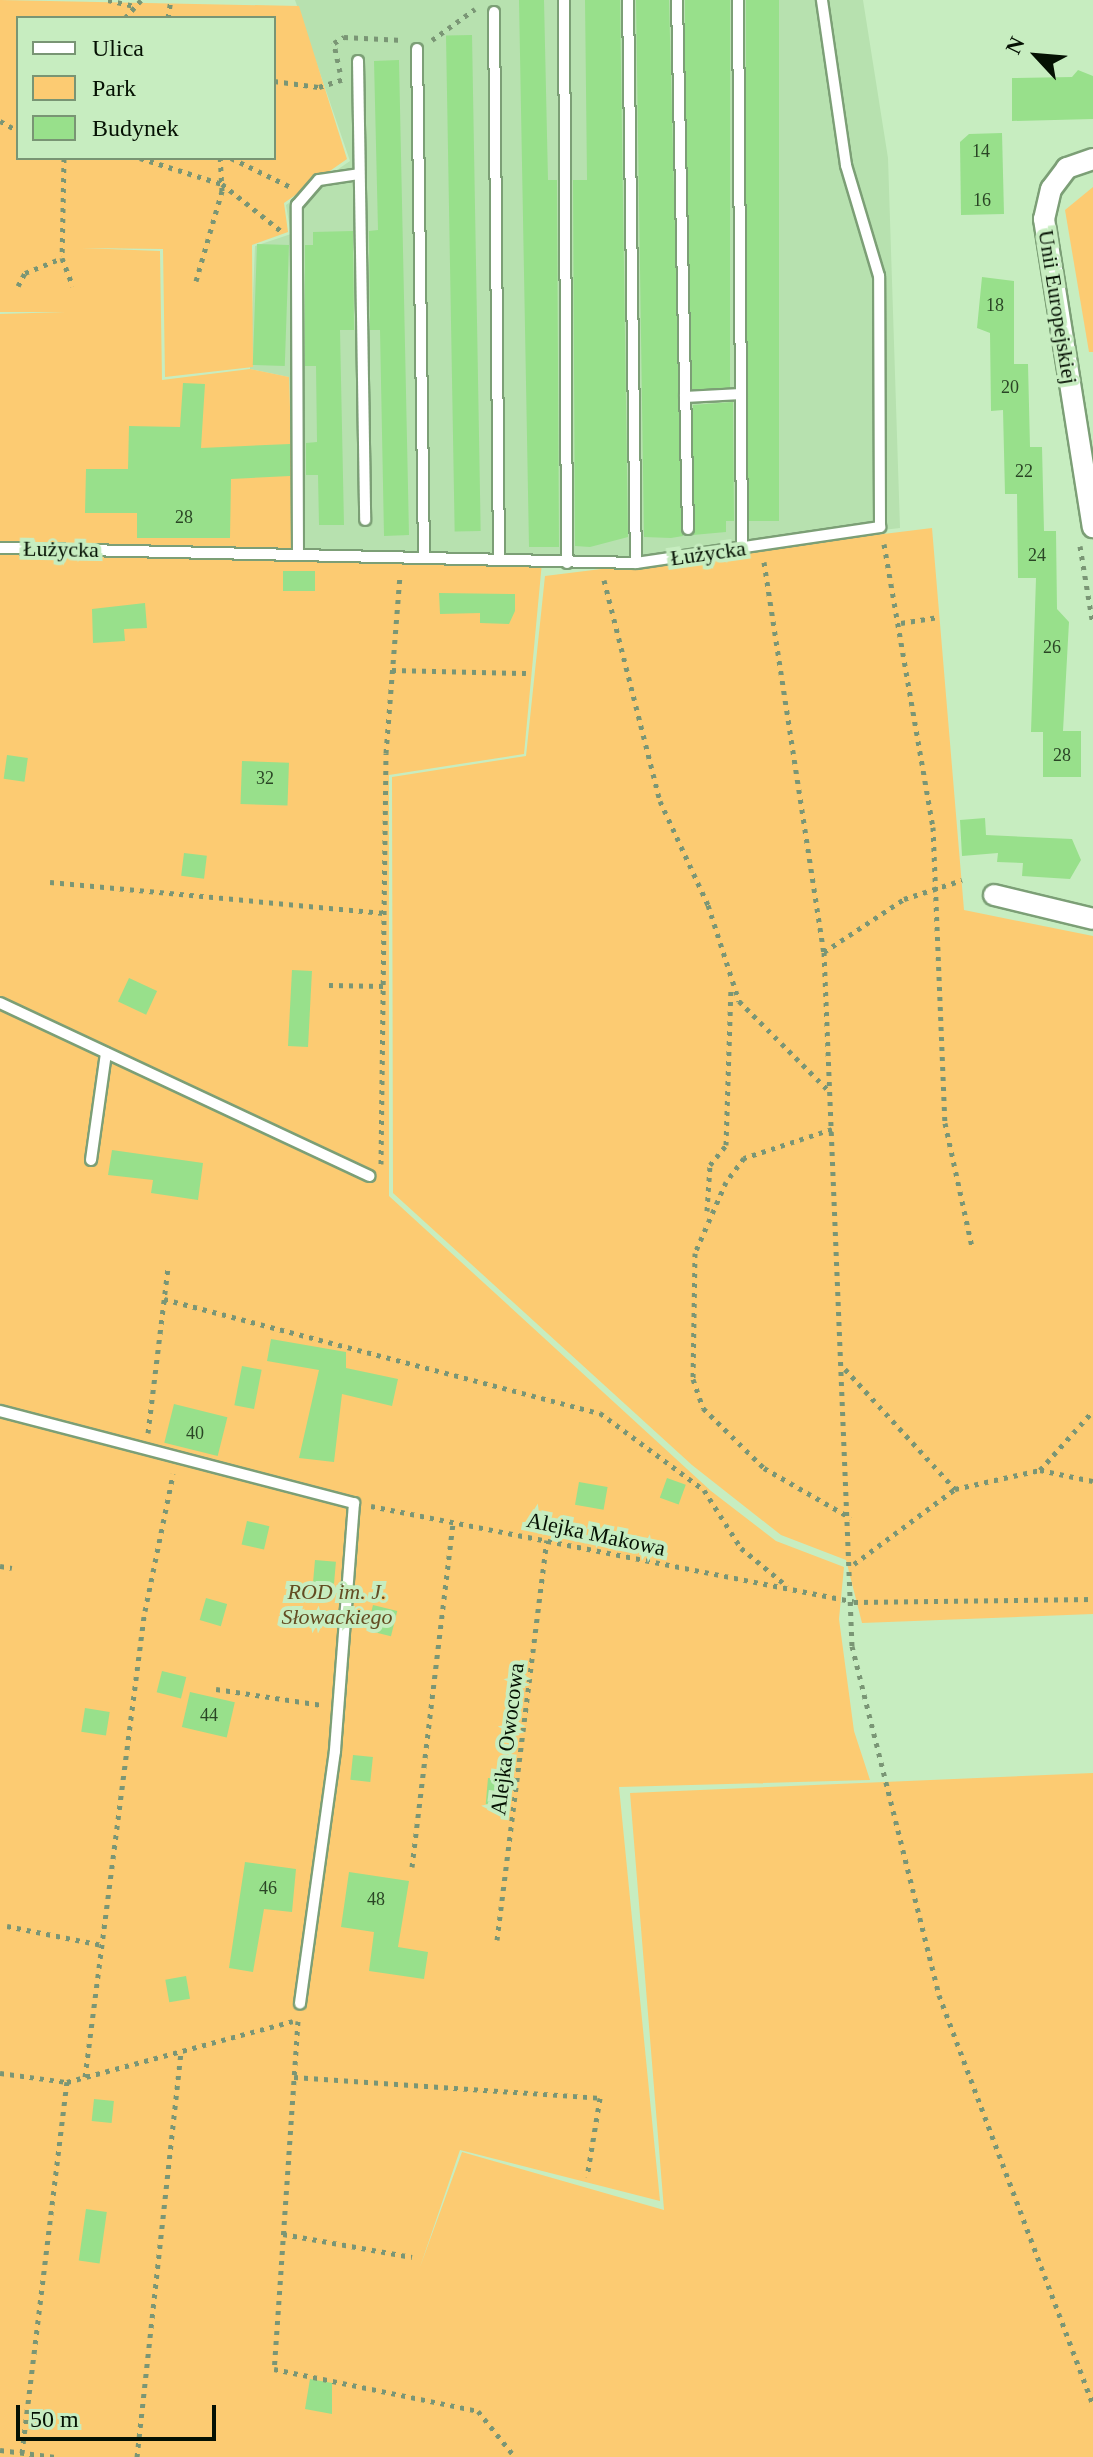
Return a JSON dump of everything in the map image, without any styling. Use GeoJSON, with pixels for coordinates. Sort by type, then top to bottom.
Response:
{"type":"FeatureCollection","features":[{"type":"Feature","properties":{"kind":"street","name":"Unii Europejskiej"},"geometry":{"type":"LineString","coordinates":[[1093,159],[1064,171],[1044,219],[1093,527]]}},
{"type":"Feature","properties":{"kind":"street"},"geometry":{"type":"LineString","coordinates":[[994,895],[1093,919]]}},
{"type":"Feature","properties":{"kind":"lane"},"geometry":{"type":"LineString","coordinates":[[564,0],[567,563]]}},
{"type":"Feature","properties":{"kind":"lane"},"geometry":{"type":"LineString","coordinates":[[628,0],[636,563]]}},
{"type":"Feature","properties":{"kind":"lane"},"geometry":{"type":"LineString","coordinates":[[677,0],[688,529]]}},
{"type":"Feature","properties":{"kind":"lane"},"geometry":{"type":"LineString","coordinates":[[738,0],[742,548]]}},
{"type":"Feature","properties":{"kind":"lane"},"geometry":{"type":"LineString","coordinates":[[822,0],[846,165],[879,276],[880,527]]}},
{"type":"Feature","properties":{"kind":"lane"},"geometry":{"type":"LineString","coordinates":[[494,12],[499,559]]}},
{"type":"Feature","properties":{"kind":"lane"},"geometry":{"type":"LineString","coordinates":[[418,45],[424,557]]}},
{"type":"Feature","properties":{"kind":"lane"},"geometry":{"type":"LineString","coordinates":[[358,61],[365,520]]}},
{"type":"Feature","properties":{"kind":"lane"},"geometry":{"type":"LineString","coordinates":[[298,554],[297,238],[303,194],[319,180],[359,174]]}},
{"type":"Feature","properties":{"kind":"lane"},"geometry":{"type":"LineString","coordinates":[[685,397],[741,394]]}},
{"type":"Feature","properties":{"kind":"lane","name":"Łużycka"},"geometry":{"type":"LineString","coordinates":[[0,548],[636,563],[880,527]]}},
{"type":"Feature","properties":{"kind":"lane"},"geometry":{"type":"LineString","coordinates":[[0,1003],[369,1176]]}},
{"type":"Feature","properties":{"kind":"lane"},"geometry":{"type":"LineString","coordinates":[[91,1160],[106,1053]]}},
{"type":"Feature","properties":{"kind":"lane"},"geometry":{"type":"LineString","coordinates":[[0,1411],[354,1503],[339,1707],[300,2004]]}},
{"type":"Feature","properties":{"kind":"path"},"geometry":{"type":"LineString","coordinates":[[108,0],[135,6]]}},
{"type":"Feature","properties":{"kind":"path"},"geometry":{"type":"LineString","coordinates":[[127,16],[141,0]]}},
{"type":"Feature","properties":{"kind":"path"},"geometry":{"type":"LineString","coordinates":[[344,79],[333,55],[344,37],[418,45],[462,24],[483,1]]}},
{"type":"Feature","properties":{"kind":"path"},"geometry":{"type":"LineString","coordinates":[[276,81],[319,87],[358,74]]}},
{"type":"Feature","properties":{"kind":"path"},"geometry":{"type":"LineString","coordinates":[[64,160],[62,258],[73,286]]}},
{"type":"Feature","properties":{"kind":"path"},"geometry":{"type":"LineString","coordinates":[[146,160],[222,184],[297,238]]}},
{"type":"Feature","properties":{"kind":"path"},"geometry":{"type":"LineString","coordinates":[[196,281],[222,184],[220,160]]}},
{"type":"Feature","properties":{"kind":"path"},"geometry":{"type":"LineString","coordinates":[[235,160],[303,194]]}},
{"type":"Feature","properties":{"kind":"path"},"geometry":{"type":"LineString","coordinates":[[18,286],[25,273],[62,258]]}},
{"type":"Feature","properties":{"kind":"path"},"geometry":{"type":"LineString","coordinates":[[880,527],[901,623],[936,886],[945,1123],[972,1247]]}},
{"type":"Feature","properties":{"kind":"path"},"geometry":{"type":"LineString","coordinates":[[762,544],[824,952],[854,1564],[852,1646],[939,1995],[1093,2404]]}},
{"type":"Feature","properties":{"kind":"path"},"geometry":{"type":"LineString","coordinates":[[369,1176],[379,1178],[381,1160],[384,913],[392,670],[401,557]]}},
{"type":"Feature","properties":{"kind":"path"},"geometry":{"type":"LineString","coordinates":[[607,563],[610,617],[625,647],[660,801],[708,905],[732,983],[771,1040],[830,1092]]}},
{"type":"Feature","properties":{"kind":"path"},"geometry":{"type":"LineString","coordinates":[[901,623],[939,617]]}},
{"type":"Feature","properties":{"kind":"path"},"geometry":{"type":"LineString","coordinates":[[392,670],[526,673]]}},
{"type":"Feature","properties":{"kind":"path"},"geometry":{"type":"LineString","coordinates":[[824,952],[936,886],[962,880]]}},
{"type":"Feature","properties":{"kind":"path"},"geometry":{"type":"LineString","coordinates":[[50,882],[384,913]]}},
{"type":"Feature","properties":{"kind":"path"},"geometry":{"type":"LineString","coordinates":[[732,983],[726,1145],[710,1165],[707,1216],[693,1278],[699,1324],[693,1379],[703,1408],[764,1468],[851,1518]]}},
{"type":"Feature","properties":{"kind":"path"},"geometry":{"type":"LineString","coordinates":[[329,985],[384,986]]}},
{"type":"Feature","properties":{"kind":"path"},"geometry":{"type":"LineString","coordinates":[[707,1216],[744,1158],[832,1129]]}},
{"type":"Feature","properties":{"kind":"path"},"geometry":{"type":"LineString","coordinates":[[147,1439],[168,1268]]}},
{"type":"Feature","properties":{"kind":"path"},"geometry":{"type":"LineString","coordinates":[[164,1299],[600,1413],[704,1490],[741,1548],[792,1589]]}},
{"type":"Feature","properties":{"kind":"path"},"geometry":{"type":"LineString","coordinates":[[844,1367],[955,1489]]}},
{"type":"Feature","properties":{"kind":"path"},"geometry":{"type":"LineString","coordinates":[[1040,1470],[1093,1411]]}},
{"type":"Feature","properties":{"kind":"path"},"geometry":{"type":"LineString","coordinates":[[85,2077],[145,1611],[178,1457]]}},
{"type":"Feature","properties":{"kind":"path"},"geometry":{"type":"LineString","coordinates":[[854,1564],[955,1489],[1040,1470],[1093,1481]]}},
{"type":"Feature","properties":{"kind":"path","name":"Alejka Makowa"},"geometry":{"type":"LineString","coordinates":[[354,1503],[854,1602],[1093,1599]]}},
{"type":"Feature","properties":{"kind":"path"},"geometry":{"type":"LineString","coordinates":[[412,1867],[454,1522]]}},
{"type":"Feature","properties":{"kind":"path","name":"Alejka Owocowa"},"geometry":{"type":"LineString","coordinates":[[497,1940],[547,1540]]}},
{"type":"Feature","properties":{"kind":"path"},"geometry":{"type":"LineString","coordinates":[[0,1566],[12,1568]]}},
{"type":"Feature","properties":{"kind":"path"},"geometry":{"type":"LineString","coordinates":[[216,1689],[339,1707]]}},
{"type":"Feature","properties":{"kind":"path"},"geometry":{"type":"LineString","coordinates":[[7,1926],[102,1945]]}},
{"type":"Feature","properties":{"kind":"path"},"geometry":{"type":"LineString","coordinates":[[300,2004],[274,2369],[492,2420],[515,2457]]}},
{"type":"Feature","properties":{"kind":"path"},"geometry":{"type":"LineString","coordinates":[[0,2073],[67,2082],[298,2020]]}},
{"type":"Feature","properties":{"kind":"path"},"geometry":{"type":"LineString","coordinates":[[137,2457],[181,2051]]}},
{"type":"Feature","properties":{"kind":"path"},"geometry":{"type":"LineString","coordinates":[[294,2077],[600,2098],[587,2177]]}},
{"type":"Feature","properties":{"kind":"path"},"geometry":{"type":"LineString","coordinates":[[22,2453],[67,2082]]}},
{"type":"Feature","properties":{"kind":"path"},"geometry":{"type":"LineString","coordinates":[[283,2234],[412,2257]]}},
{"type":"Feature","properties":{"kind":"path"},"geometry":{"type":"LineString","coordinates":[[0,2450],[56,2457]]}},
{"type":"Feature","properties":{"kind":"shaded area"},"geometry":{"type":"Polygon","coordinates":[[[295,0],[863,0],[888,158],[900,528],[602,563],[295,558],[289,377],[250,369],[255,246],[291,234],[286,205],[350,161],[295,0]]]}},
{"type":"Feature","properties":{"kind":"green space","name":"ROD im. J. Słowackiego"},"geometry":{"type":"Polygon","coordinates":[[[0,0],[299,6],[347,159],[284,203],[288,232],[252,245],[253,367],[165,377],[163,249],[82,248],[160,251],[162,380],[250,369],[289,377],[295,558],[542,562],[524,754],[389,775],[389,1196],[711,1491],[776,1541],[844,1567],[839,1619],[854,1731],[870,1780],[619,1787],[660,2201],[460,2150],[420,2267],[462,2152],[664,2210],[630,1793],[1093,1773],[1093,2457],[0,2457],[0,314],[65,312],[0,312],[0,0]]]}},
{"type":"Feature","properties":{"kind":"green space"},"geometry":{"type":"Polygon","coordinates":[[[1093,187],[1093,352],[1089,352],[1065,210],[1093,187]]]}},
{"type":"Feature","properties":{"kind":"green space"},"geometry":{"type":"Polygon","coordinates":[[[932,528],[964,910],[1093,936],[1093,1614],[862,1623],[846,1560],[781,1535],[692,1465],[393,1193],[392,777],[526,756],[545,576],[932,528]]]}},
{"type":"Feature","properties":{"kind":"building"},"geometry":{"type":"Polygon","coordinates":[[[519,0],[544,0],[548,180],[557,180],[559,547],[529,547],[519,0]]]}},
{"type":"Feature","properties":{"kind":"building"},"geometry":{"type":"Polygon","coordinates":[[[585,0],[620,0],[628,537],[590,547],[575,546],[573,180],[587,180],[585,0]]]}},
{"type":"Feature","properties":{"kind":"building"},"geometry":{"type":"Polygon","coordinates":[[[636,0],[669,0],[683,536],[671,538],[644,537],[636,0]]]}},
{"type":"Feature","properties":{"kind":"building"},"geometry":{"type":"Polygon","coordinates":[[[685,0],[730,0],[730,389],[685,389],[685,0]]]}},
{"type":"Feature","properties":{"kind":"building"},"geometry":{"type":"Polygon","coordinates":[[[746,0],[779,0],[779,521],[746,521],[746,0]]]}},
{"type":"Feature","properties":{"kind":"building"},"geometry":{"type":"Polygon","coordinates":[[[446,35],[472,35],[481,531],[455,531],[446,35]]]}},
{"type":"Feature","properties":{"kind":"building"},"geometry":{"type":"Polygon","coordinates":[[[399,60],[409,535],[384,536],[380,330],[370,330],[369,231],[378,230],[374,61],[399,60]]]}},
{"type":"Feature","properties":{"kind":"building"},"geometry":{"type":"Polygon","coordinates":[[[1078,70],[1093,76],[1093,119],[1012,121],[1012,78],[1072,77],[1078,70]]]}},
{"type":"Feature","properties":{"kind":"building"},"geometry":{"type":"Polygon","coordinates":[[[1002,133],[1004,214],[961,215],[960,142],[969,134],[1002,133]]]}},
{"type":"Feature","properties":{"kind":"building"},"geometry":{"type":"Polygon","coordinates":[[[353,231],[354,330],[340,330],[344,525],[319,525],[318,475],[306,475],[306,443],[317,442],[316,366],[305,366],[305,245],[313,245],[313,232],[353,231]]]}},
{"type":"Feature","properties":{"kind":"building"},"geometry":{"type":"Polygon","coordinates":[[[257,244],[289,245],[285,366],[253,365],[257,244]]]}},
{"type":"Feature","properties":{"kind":"building"},"geometry":{"type":"Polygon","coordinates":[[[982,277],[1014,281],[1014,364],[1028,364],[1030,447],[1042,447],[1044,531],[1056,531],[1057,609],[1069,622],[1063,731],[1081,731],[1081,777],[1043,777],[1043,732],[1031,732],[1036,578],[1018,578],[1017,494],[1005,494],[1003,410],[991,411],[990,333],[977,328],[982,277]]]}},
{"type":"Feature","properties":{"kind":"building"},"geometry":{"type":"Polygon","coordinates":[[[183,383],[205,384],[201,448],[290,444],[290,476],[231,479],[230,538],[137,538],[137,513],[85,513],[86,469],[128,469],[129,426],[180,427],[183,383]]]}},
{"type":"Feature","properties":{"kind":"building"},"geometry":{"type":"Polygon","coordinates":[[[733,402],[734,521],[726,521],[726,532],[693,535],[693,405],[733,402]]]}},
{"type":"Feature","properties":{"kind":"building"},"geometry":{"type":"Polygon","coordinates":[[[283,571],[315,571],[315,591],[283,591],[283,571]]]}},
{"type":"Feature","properties":{"kind":"building"},"geometry":{"type":"Polygon","coordinates":[[[439,593],[515,594],[515,611],[509,624],[480,623],[480,613],[440,614],[439,593]]]}},
{"type":"Feature","properties":{"kind":"building"},"geometry":{"type":"Polygon","coordinates":[[[145,603],[147,628],[124,629],[125,641],[93,643],[92,609],[145,603]]]}},
{"type":"Feature","properties":{"kind":"building"},"geometry":{"type":"Polygon","coordinates":[[[7,755],[28,758],[24,782],[4,779],[7,755]]]}},
{"type":"Feature","properties":{"kind":"building"},"geometry":{"type":"Polygon","coordinates":[[[242,761],[289,763],[287,806],[240,804],[242,761]]]}},
{"type":"Feature","properties":{"kind":"building"},"geometry":{"type":"Polygon","coordinates":[[[985,818],[986,835],[1072,839],[1081,860],[1070,879],[1022,876],[1023,863],[997,862],[998,853],[962,856],[960,820],[985,818]]]}},
{"type":"Feature","properties":{"kind":"building"},"geometry":{"type":"Polygon","coordinates":[[[184,853],[207,856],[204,879],[181,876],[184,853]]]}},
{"type":"Feature","properties":{"kind":"building"},"geometry":{"type":"Polygon","coordinates":[[[292,970],[312,971],[308,1047],[288,1046],[292,970]]]}},
{"type":"Feature","properties":{"kind":"building"},"geometry":{"type":"Polygon","coordinates":[[[129,978],[157,991],[146,1015],[118,1002],[129,978]]]}},
{"type":"Feature","properties":{"kind":"building"},"geometry":{"type":"Polygon","coordinates":[[[112,1150],[203,1163],[198,1200],[151,1193],[153,1180],[108,1175],[112,1150]]]}},
{"type":"Feature","properties":{"kind":"building"},"geometry":{"type":"Polygon","coordinates":[[[271,1339],[346,1352],[346,1368],[398,1379],[392,1406],[342,1394],[334,1462],[299,1458],[319,1370],[267,1361],[271,1339]]]}},
{"type":"Feature","properties":{"kind":"building"},"geometry":{"type":"Polygon","coordinates":[[[242,1366],[262,1370],[254,1409],[234,1405],[242,1366]]]}},
{"type":"Feature","properties":{"kind":"building"},"geometry":{"type":"Polygon","coordinates":[[[174,1404],[227,1417],[218,1456],[164,1443],[174,1404]]]}},
{"type":"Feature","properties":{"kind":"building"},"geometry":{"type":"Polygon","coordinates":[[[667,1478],[686,1485],[679,1505],[660,1498],[667,1478]]]}},
{"type":"Feature","properties":{"kind":"building"},"geometry":{"type":"Polygon","coordinates":[[[579,1482],[608,1487],[604,1510],[575,1505],[579,1482]]]}},
{"type":"Feature","properties":{"kind":"building"},"geometry":{"type":"Polygon","coordinates":[[[247,1521],[269,1526],[264,1550],[242,1544],[247,1521]]]}},
{"type":"Feature","properties":{"kind":"building"},"geometry":{"type":"Polygon","coordinates":[[[315,1560],[336,1562],[334,1584],[313,1582],[315,1560]]]}},
{"type":"Feature","properties":{"kind":"building"},"geometry":{"type":"Polygon","coordinates":[[[206,1598],[227,1604],[221,1626],[200,1620],[206,1598]]]}},
{"type":"Feature","properties":{"kind":"building"},"geometry":{"type":"Polygon","coordinates":[[[373,1605],[397,1611],[391,1636],[367,1630],[373,1605]]]}},
{"type":"Feature","properties":{"kind":"building"},"geometry":{"type":"Polygon","coordinates":[[[162,1671],[186,1677],[181,1698],[157,1692],[162,1671]]]}},
{"type":"Feature","properties":{"kind":"building"},"geometry":{"type":"Polygon","coordinates":[[[190,1692],[235,1702],[227,1737],[182,1727],[190,1692]]]}},
{"type":"Feature","properties":{"kind":"building"},"geometry":{"type":"Polygon","coordinates":[[[85,1708],[110,1712],[106,1736],[81,1732],[85,1708]]]}},
{"type":"Feature","properties":{"kind":"building"},"geometry":{"type":"Polygon","coordinates":[[[353,1755],[373,1757],[370,1782],[350,1780],[353,1755]]]}},
{"type":"Feature","properties":{"kind":"building"},"geometry":{"type":"Polygon","coordinates":[[[488,1778],[509,1780],[507,1806],[486,1804],[488,1778]]]}},
{"type":"Feature","properties":{"kind":"building"},"geometry":{"type":"Polygon","coordinates":[[[245,1862],[296,1869],[292,1912],[264,1909],[253,1972],[229,1968],[245,1862]]]}},
{"type":"Feature","properties":{"kind":"building"},"geometry":{"type":"Polygon","coordinates":[[[349,1872],[409,1881],[398,1947],[428,1952],[424,1979],[369,1971],[374,1932],[341,1927],[349,1872]]]}},
{"type":"Feature","properties":{"kind":"building"},"geometry":{"type":"Polygon","coordinates":[[[186,1976],[190,1999],[169,2002],[165,1980],[186,1976]]]}},
{"type":"Feature","properties":{"kind":"building"},"geometry":{"type":"Polygon","coordinates":[[[94,2099],[114,2101],[112,2123],[92,2121],[94,2099]]]}},
{"type":"Feature","properties":{"kind":"building"},"geometry":{"type":"Polygon","coordinates":[[[86,2209],[107,2212],[100,2263],[79,2260],[86,2209]]]}},
{"type":"Feature","properties":{"kind":"building"},"geometry":{"type":"Polygon","coordinates":[[[310,2379],[332,2383],[332,2414],[305,2409],[310,2379]]]}}]}
